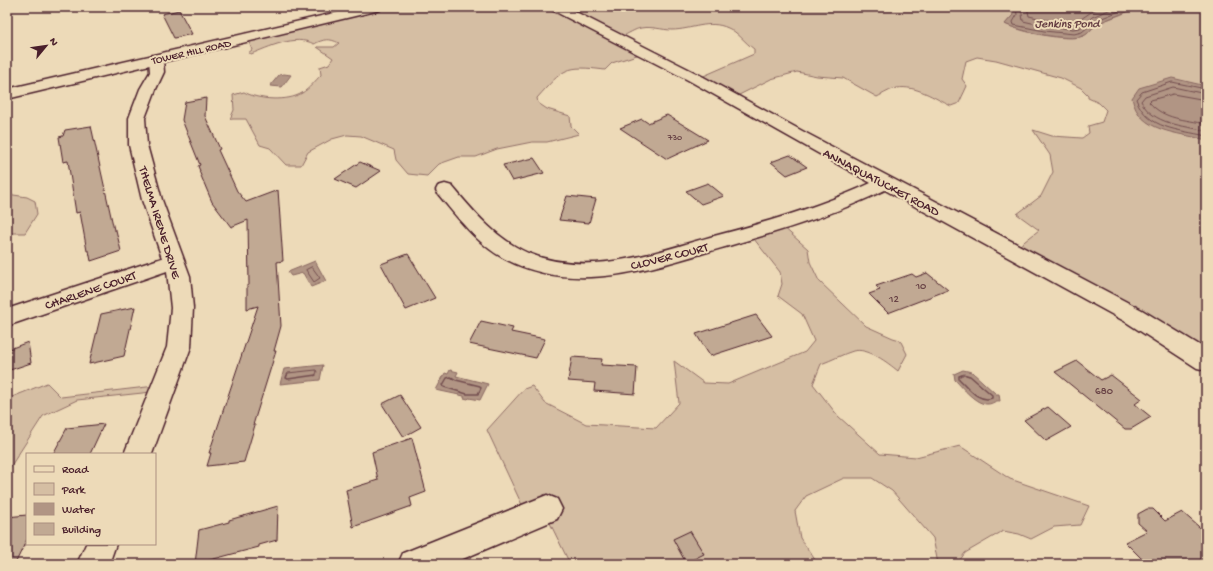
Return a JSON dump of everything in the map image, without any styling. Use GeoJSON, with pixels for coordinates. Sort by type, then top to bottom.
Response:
{"type":"FeatureCollection","features":[{"type":"Feature","properties":{"kind":"street","name":"TOWER HILL ROAD"},"geometry":{"type":"LineString","coordinates":[[7,94],[376,7]]}},
{"type":"Feature","properties":{"kind":"street","name":"ANNAQUATUCKET ROAD"},"geometry":{"type":"LineString","coordinates":[[556,7],[693,77],[886,184],[1127,312],[1206,361]]}},
{"type":"Feature","properties":{"kind":"street","name":"THELMA IRENE DRIVE"},"geometry":{"type":"LineString","coordinates":[[138,453],[179,347],[182,308],[179,276],[152,200],[138,145],[137,118],[148,89],[157,72],[156,59]]}},
{"type":"Feature","properties":{"kind":"street","name":"CLOVER COURT"},"geometry":{"type":"LineString","coordinates":[[445,190],[484,234],[513,254],[544,266],[578,270],[608,269],[641,265],[780,224],[862,195],[886,184]]}},
{"type":"Feature","properties":{"kind":"street","name":"CHARLENE COURT"},"geometry":{"type":"LineString","coordinates":[[7,318],[174,261]]}},
{"type":"Feature","properties":{"kind":"street"},"geometry":{"type":"LineString","coordinates":[[414,564],[546,510]]}},
{"type":"Feature","properties":{"kind":"street"},"geometry":{"type":"LineString","coordinates":[[93,564],[101,545]]}},
{"type":"Feature","properties":{"kind":"green space"},"geometry":{"type":"Polygon","coordinates":[[[376,7],[557,7],[561,9],[569,7],[1006,7],[1014,9],[1013,15],[1005,24],[1032,33],[1055,37],[1076,38],[1085,35],[1097,24],[1129,11],[1127,7],[1206,7],[1206,361],[1015,249],[1039,230],[1017,214],[1041,196],[1053,172],[1050,155],[1033,130],[1052,136],[1082,138],[1089,133],[1088,126],[1102,122],[1106,110],[1099,103],[1088,98],[1088,95],[1081,88],[1061,78],[996,60],[977,57],[966,61],[962,79],[967,86],[959,103],[951,106],[911,88],[897,88],[877,97],[843,78],[817,76],[797,72],[771,79],[735,97],[699,78],[754,54],[754,49],[735,32],[728,28],[714,25],[679,30],[641,28],[621,37],[643,53],[612,63],[605,70],[581,68],[566,71],[553,80],[537,98],[538,103],[547,109],[570,116],[571,126],[579,134],[547,142],[532,142],[497,149],[476,157],[459,157],[439,164],[427,176],[408,174],[396,160],[394,150],[361,136],[347,135],[332,139],[308,152],[301,165],[286,165],[270,148],[260,145],[246,119],[230,119],[234,110],[233,95],[244,92],[257,97],[281,99],[296,96],[305,91],[321,75],[320,67],[329,64],[333,58],[317,47],[334,47],[339,43],[332,40],[324,40],[314,44],[299,40],[290,41],[274,45],[251,54],[248,53],[252,50],[247,37],[376,7]]]}},
{"type":"Feature","properties":{"kind":"green space"},"geometry":{"type":"Polygon","coordinates":[[[7,194],[27,197],[35,201],[37,214],[25,233],[7,233],[7,194]]]}},
{"type":"Feature","properties":{"kind":"green space"},"geometry":{"type":"Polygon","coordinates":[[[782,226],[808,249],[810,262],[819,281],[866,326],[900,340],[907,354],[898,371],[877,356],[859,350],[849,352],[821,364],[813,384],[838,416],[880,454],[916,457],[960,446],[1010,479],[1089,506],[1080,525],[1054,527],[1031,539],[1019,534],[1003,531],[965,553],[957,564],[938,564],[933,538],[892,491],[872,478],[844,478],[806,496],[795,511],[800,538],[818,564],[570,564],[549,521],[529,520],[487,430],[524,389],[532,386],[545,403],[586,424],[656,428],[679,403],[674,361],[704,383],[728,384],[805,352],[814,341],[802,314],[778,296],[782,284],[780,272],[750,234],[782,226]]]}},
{"type":"Feature","properties":{"kind":"green space"},"geometry":{"type":"Polygon","coordinates":[[[47,383],[61,397],[164,385],[161,391],[77,400],[43,416],[7,472],[7,399],[47,383]]]}},
{"type":"Feature","properties":{"kind":"water","name":"Jenkins Pond"},"geometry":{"type":"Polygon","coordinates":[[[1006,7],[1127,7],[1129,11],[1097,24],[1083,36],[1067,38],[1032,32],[1005,24],[1013,15],[1013,9],[1006,7]]]}},
{"type":"Feature","properties":{"kind":"water"},"geometry":{"type":"Polygon","coordinates":[[[279,75],[291,75],[282,87],[270,86],[279,75]]]}},
{"type":"Feature","properties":{"kind":"water"},"geometry":{"type":"Polygon","coordinates":[[[1172,78],[1206,86],[1206,140],[1161,129],[1151,125],[1136,110],[1132,98],[1139,88],[1172,78]]]}},
{"type":"Feature","properties":{"kind":"water"},"geometry":{"type":"Polygon","coordinates":[[[315,261],[326,281],[311,287],[303,273],[291,276],[288,272],[315,261]]]}},
{"type":"Feature","properties":{"kind":"water"},"geometry":{"type":"Polygon","coordinates":[[[323,365],[320,380],[280,384],[284,369],[323,365]]]}},
{"type":"Feature","properties":{"kind":"water"},"geometry":{"type":"Polygon","coordinates":[[[450,370],[458,372],[456,376],[488,384],[480,400],[468,399],[464,398],[464,396],[436,390],[445,373],[448,374],[450,370]]]}},
{"type":"Feature","properties":{"kind":"water"},"geometry":{"type":"Polygon","coordinates":[[[963,370],[972,372],[996,394],[999,394],[1000,401],[990,404],[983,404],[974,399],[955,380],[954,374],[963,370]]]}},
{"type":"Feature","properties":{"kind":"building"},"geometry":{"type":"Polygon","coordinates":[[[179,10],[192,34],[174,38],[162,14],[179,10]]]}},
{"type":"Feature","properties":{"kind":"building"},"geometry":{"type":"Polygon","coordinates":[[[206,98],[205,116],[220,149],[218,150],[237,191],[246,202],[278,190],[283,261],[277,262],[281,326],[274,351],[276,351],[253,425],[255,425],[244,462],[207,466],[211,453],[209,453],[258,306],[247,309],[247,285],[249,285],[248,220],[231,227],[212,202],[199,171],[198,166],[200,165],[182,120],[185,102],[206,98]]]}},
{"type":"Feature","properties":{"kind":"building"},"geometry":{"type":"Polygon","coordinates":[[[667,115],[708,140],[667,159],[620,128],[642,119],[648,123],[667,115]]]}},
{"type":"Feature","properties":{"kind":"building"},"geometry":{"type":"Polygon","coordinates":[[[91,126],[114,230],[116,230],[121,251],[91,261],[89,251],[87,251],[80,212],[76,213],[68,161],[63,162],[59,137],[63,136],[65,130],[91,126]]]}},
{"type":"Feature","properties":{"kind":"building"},"geometry":{"type":"Polygon","coordinates":[[[790,155],[807,167],[787,175],[771,162],[790,155]]]}},
{"type":"Feature","properties":{"kind":"building"},"geometry":{"type":"Polygon","coordinates":[[[534,158],[544,173],[512,181],[503,165],[534,158]]]}},
{"type":"Feature","properties":{"kind":"building"},"geometry":{"type":"Polygon","coordinates":[[[360,162],[381,171],[356,188],[335,179],[360,162]]]}},
{"type":"Feature","properties":{"kind":"building"},"geometry":{"type":"Polygon","coordinates":[[[708,183],[724,196],[701,204],[686,191],[708,183]]]}},
{"type":"Feature","properties":{"kind":"building"},"geometry":{"type":"Polygon","coordinates":[[[567,196],[596,199],[589,223],[559,220],[567,196]]]}},
{"type":"Feature","properties":{"kind":"building"},"geometry":{"type":"Polygon","coordinates":[[[408,254],[435,298],[406,310],[381,264],[408,254]]]}},
{"type":"Feature","properties":{"kind":"building"},"geometry":{"type":"Polygon","coordinates":[[[927,273],[948,290],[888,313],[869,294],[880,290],[876,286],[912,274],[916,277],[927,273]]]}},
{"type":"Feature","properties":{"kind":"building"},"geometry":{"type":"Polygon","coordinates":[[[135,307],[124,356],[89,364],[101,314],[135,307]]]}},
{"type":"Feature","properties":{"kind":"building"},"geometry":{"type":"Polygon","coordinates":[[[756,315],[772,336],[710,356],[696,334],[756,315]]]}},
{"type":"Feature","properties":{"kind":"building"},"geometry":{"type":"Polygon","coordinates":[[[481,321],[513,328],[511,332],[545,339],[536,358],[469,344],[481,321]]]}},
{"type":"Feature","properties":{"kind":"building"},"geometry":{"type":"Polygon","coordinates":[[[28,342],[31,363],[7,371],[7,350],[28,342]]]}},
{"type":"Feature","properties":{"kind":"building"},"geometry":{"type":"Polygon","coordinates":[[[572,357],[602,359],[601,365],[637,367],[635,394],[594,391],[595,383],[568,381],[572,357]]]}},
{"type":"Feature","properties":{"kind":"building"},"geometry":{"type":"Polygon","coordinates":[[[1077,361],[1101,380],[1111,375],[1142,399],[1135,404],[1151,417],[1131,429],[1125,429],[1055,372],[1077,361]]]}},
{"type":"Feature","properties":{"kind":"building"},"geometry":{"type":"Polygon","coordinates":[[[400,395],[421,427],[403,437],[382,404],[400,395]]]}},
{"type":"Feature","properties":{"kind":"building"},"geometry":{"type":"Polygon","coordinates":[[[1048,407],[1071,427],[1046,441],[1024,420],[1048,407]]]}},
{"type":"Feature","properties":{"kind":"building"},"geometry":{"type":"Polygon","coordinates":[[[104,424],[90,453],[54,453],[67,428],[104,424]]]}},
{"type":"Feature","properties":{"kind":"building"},"geometry":{"type":"Polygon","coordinates":[[[412,438],[426,492],[410,498],[412,506],[353,527],[346,490],[378,480],[372,452],[412,438]]]}},
{"type":"Feature","properties":{"kind":"building"},"geometry":{"type":"Polygon","coordinates":[[[278,506],[277,540],[259,545],[259,547],[195,564],[199,530],[278,506]]]}},
{"type":"Feature","properties":{"kind":"building"},"geometry":{"type":"Polygon","coordinates":[[[1147,509],[1153,509],[1165,521],[1182,512],[1206,533],[1206,558],[1195,564],[1147,564],[1125,542],[1147,531],[1138,523],[1138,514],[1147,509]]]}},
{"type":"Feature","properties":{"kind":"building"},"geometry":{"type":"Polygon","coordinates":[[[26,515],[26,541],[15,564],[7,564],[7,517],[26,515]]]}},
{"type":"Feature","properties":{"kind":"building"},"geometry":{"type":"Polygon","coordinates":[[[690,531],[704,554],[686,563],[673,539],[690,531]]]}}]}
